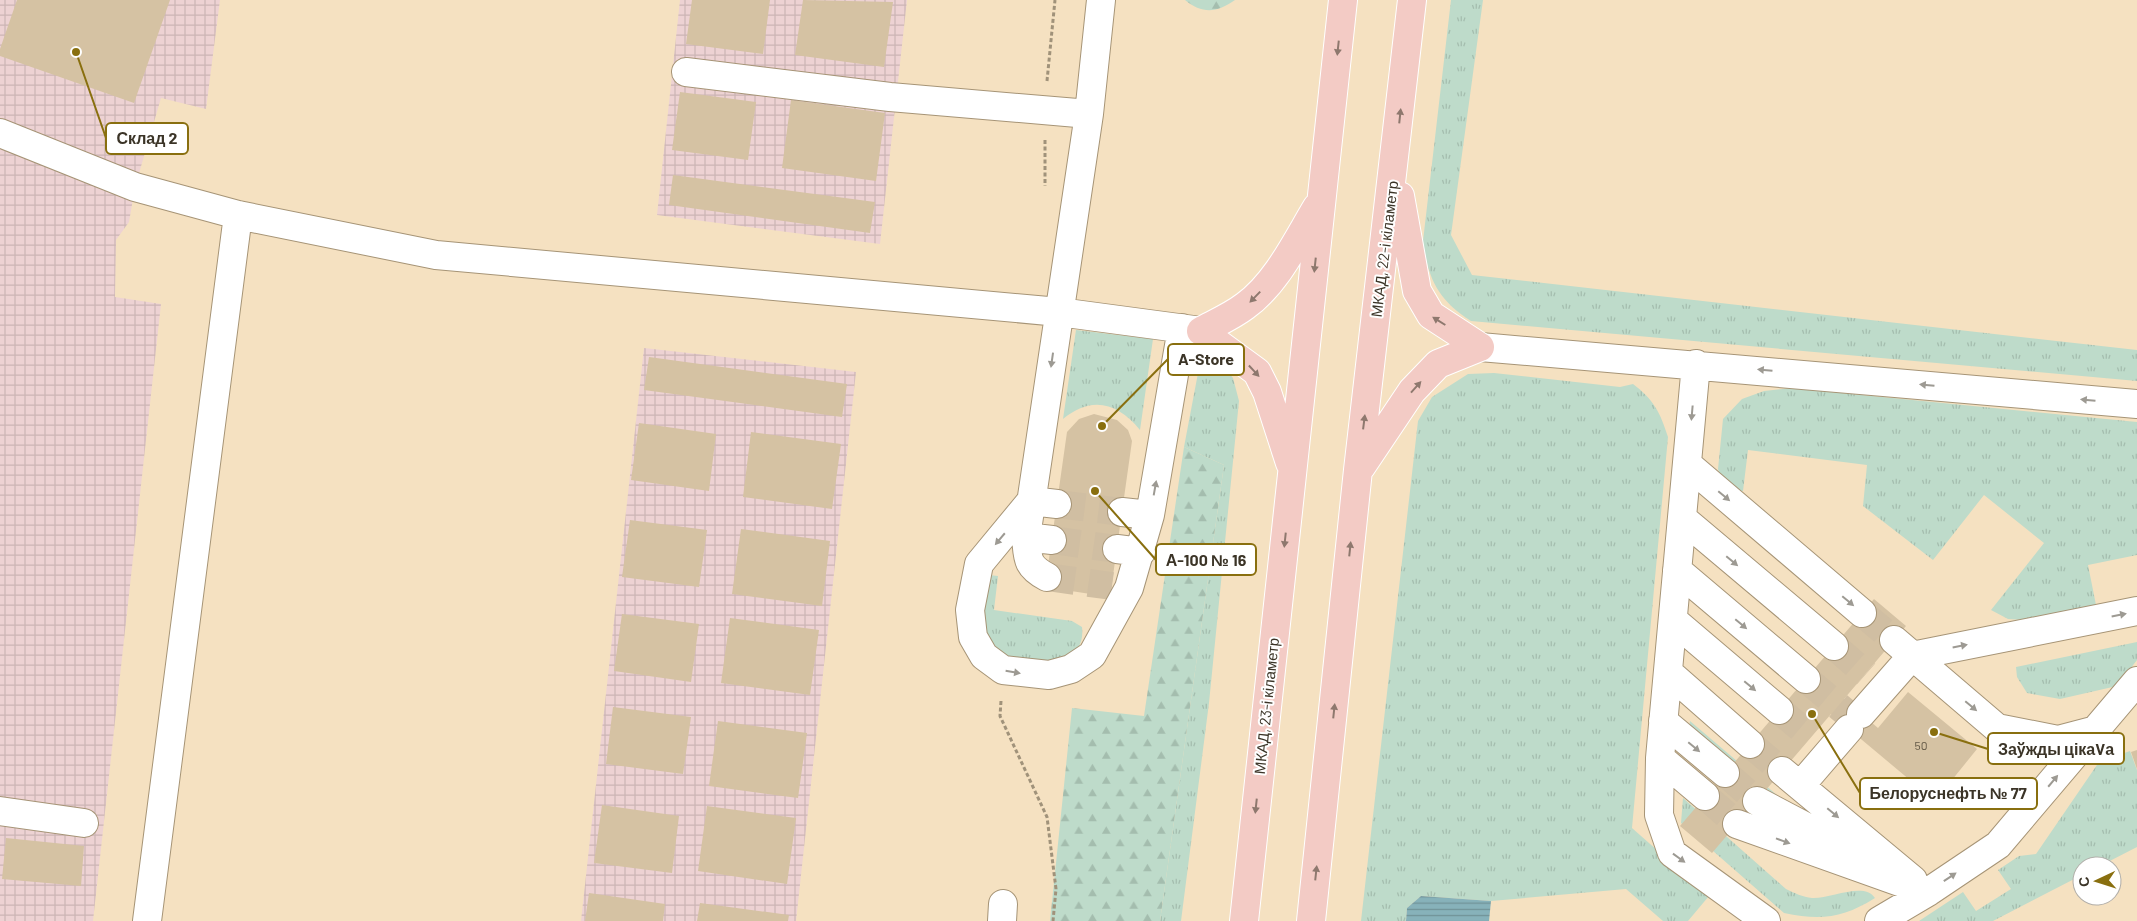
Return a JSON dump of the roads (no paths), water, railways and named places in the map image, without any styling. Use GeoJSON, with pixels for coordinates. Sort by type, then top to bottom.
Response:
{"type":"FeatureCollection","features":[{"type":"Feature","properties":{"kind":"highway"},"geometry":{"type":"LineString","coordinates":[[1292,483],[1343,0]]}},
{"type":"Feature","properties":{"kind":"highway","name":"МКАД, 22-і кіламетр"},"geometry":{"type":"LineString","coordinates":[[1311,921],[1358,470],[1395,165],[1412,0]]}},
{"type":"Feature","properties":{"kind":"highway"},"geometry":{"type":"LineString","coordinates":[[1395,165],[1418,291],[1431,315],[1480,347]]}},
{"type":"Feature","properties":{"kind":"highway"},"geometry":{"type":"LineString","coordinates":[[1192,330],[1246,306],[1266,285],[1291,251],[1322,199]]}},
{"type":"Feature","properties":{"kind":"highway"},"geometry":{"type":"LineString","coordinates":[[1192,330],[1257,372],[1267,392],[1292,483]]}},
{"type":"Feature","properties":{"kind":"highway"},"geometry":{"type":"LineString","coordinates":[[1358,470],[1412,391],[1438,364],[1480,347]]}},
{"type":"Feature","properties":{"kind":"highway","name":"МКАД, 23-і кіламетр"},"geometry":{"type":"LineString","coordinates":[[1244,921],[1292,483]]}},
{"type":"Feature","properties":{"kind":"street"},"geometry":{"type":"LineString","coordinates":[[1047,577],[1037,572],[1028,561],[1039,538],[1044,503],[1059,312],[1089,114],[1101,0]]}},
{"type":"Feature","properties":{"kind":"street"},"geometry":{"type":"LineString","coordinates":[[686,72],[890,97],[1089,114]]}},
{"type":"Feature","properties":{"kind":"street"},"geometry":{"type":"LineString","coordinates":[[0,133],[135,188],[238,215],[436,255],[1059,312],[1192,330],[1150,515],[1129,551],[1120,587],[1092,655],[1070,669],[1049,675],[1003,670],[984,656],[973,637],[970,610],[978,564],[1044,503]]}},
{"type":"Feature","properties":{"kind":"street"},"geometry":{"type":"LineString","coordinates":[[147,921],[238,215]]}},
{"type":"Feature","properties":{"kind":"street"},"geometry":{"type":"LineString","coordinates":[[1480,347],[1696,364],[2137,404]]}},
{"type":"Feature","properties":{"kind":"street"},"geometry":{"type":"LineString","coordinates":[[1696,364],[1663,721],[1659,815],[1672,853],[1766,921]]}},
{"type":"Feature","properties":{"kind":"street"},"geometry":{"type":"LineString","coordinates":[[1687,464],[1862,613]]}},
{"type":"Feature","properties":{"kind":"street"},"geometry":{"type":"LineString","coordinates":[[1122,512],[1150,515]]}},
{"type":"Feature","properties":{"kind":"street"},"geometry":{"type":"LineString","coordinates":[[1682,518],[1834,646]]}},
{"type":"Feature","properties":{"kind":"street"},"geometry":{"type":"LineString","coordinates":[[1677,570],[1806,679]]}},
{"type":"Feature","properties":{"kind":"street"},"geometry":{"type":"LineString","coordinates":[[1928,892],[1791,779],[1820,745],[1855,722],[1875,681],[1903,648],[2137,612]]}},
{"type":"Feature","properties":{"kind":"street"},"geometry":{"type":"LineString","coordinates":[[1672,620],[1779,710]]}},
{"type":"Feature","properties":{"kind":"street"},"geometry":{"type":"LineString","coordinates":[[1903,648],[1997,728],[2058,740],[2096,730]]}},
{"type":"Feature","properties":{"kind":"street"},"geometry":{"type":"LineString","coordinates":[[1668,672],[1750,744]]}},
{"type":"Feature","properties":{"kind":"street"},"geometry":{"type":"LineString","coordinates":[[1879,921],[1928,892],[1998,845],[2137,682]]}},
{"type":"Feature","properties":{"kind":"street"},"geometry":{"type":"LineString","coordinates":[[1663,721],[1725,773]]}},
{"type":"Feature","properties":{"kind":"street"},"geometry":{"type":"LineString","coordinates":[[1660,758],[1705,796]]}},
{"type":"Feature","properties":{"kind":"street"},"geometry":{"type":"LineString","coordinates":[[1757,801],[1928,892]]}},
{"type":"Feature","properties":{"kind":"street"},"geometry":{"type":"LineString","coordinates":[[0,811],[84,823]]}},
{"type":"Feature","properties":{"kind":"street"},"geometry":{"type":"LineString","coordinates":[[1737,824],[1928,892]]}},
{"type":"Feature","properties":{"kind":"water"},"geometry":{"type":"Polygon","coordinates":[[[1421,896],[1491,901],[1489,921],[1406,921],[1407,908],[1421,896]]]}},
{"type":"Feature","properties":{"kind":"tunnel"},"geometry":{"type":"LineString","coordinates":[[1057,504],[1122,512]]}},
{"type":"Feature","properties":{"kind":"tunnel"},"geometry":{"type":"LineString","coordinates":[[1052,540],[1117,549]]}},
{"type":"Feature","properties":{"kind":"tunnel"},"geometry":{"type":"LineString","coordinates":[[1047,577],[1112,586]]}},
{"type":"Feature","properties":{"kind":"tunnel"},"geometry":{"type":"LineString","coordinates":[[1862,613],[1894,640]]}},
{"type":"Feature","properties":{"kind":"tunnel"},"geometry":{"type":"LineString","coordinates":[[1834,646],[1866,674]]}},
{"type":"Feature","properties":{"kind":"tunnel"},"geometry":{"type":"LineString","coordinates":[[1806,679],[1856,721]]}},
{"type":"Feature","properties":{"kind":"tunnel"},"geometry":{"type":"LineString","coordinates":[[1779,710],[1811,737]]}},
{"type":"Feature","properties":{"kind":"tunnel"},"geometry":{"type":"LineString","coordinates":[[1750,744],[1782,771]]}},
{"type":"Feature","properties":{"kind":"tunnel"},"geometry":{"type":"LineString","coordinates":[[1725,773],[1757,801]]}},
{"type":"Feature","properties":{"kind":"tunnel"},"geometry":{"type":"LineString","coordinates":[[1705,796],[1737,824]]}},
{"type":"Feature","properties":{"kind":"place","name":"Склад 2"},"geometry":{"type":"Point","coordinates":[76,52]}},
{"type":"Feature","properties":{"kind":"place","name":"A-Store"},"geometry":{"type":"Point","coordinates":[1102,426]}},
{"type":"Feature","properties":{"kind":"place","name":"А-100 № 16"},"geometry":{"type":"Point","coordinates":[1095,491]}},
{"type":"Feature","properties":{"kind":"place","name":"Белоруснефть № 77"},"geometry":{"type":"Point","coordinates":[1812,714]}},
{"type":"Feature","properties":{"kind":"place","name":"Заўжды цікаVа"},"geometry":{"type":"Point","coordinates":[1934,732]}}]}
